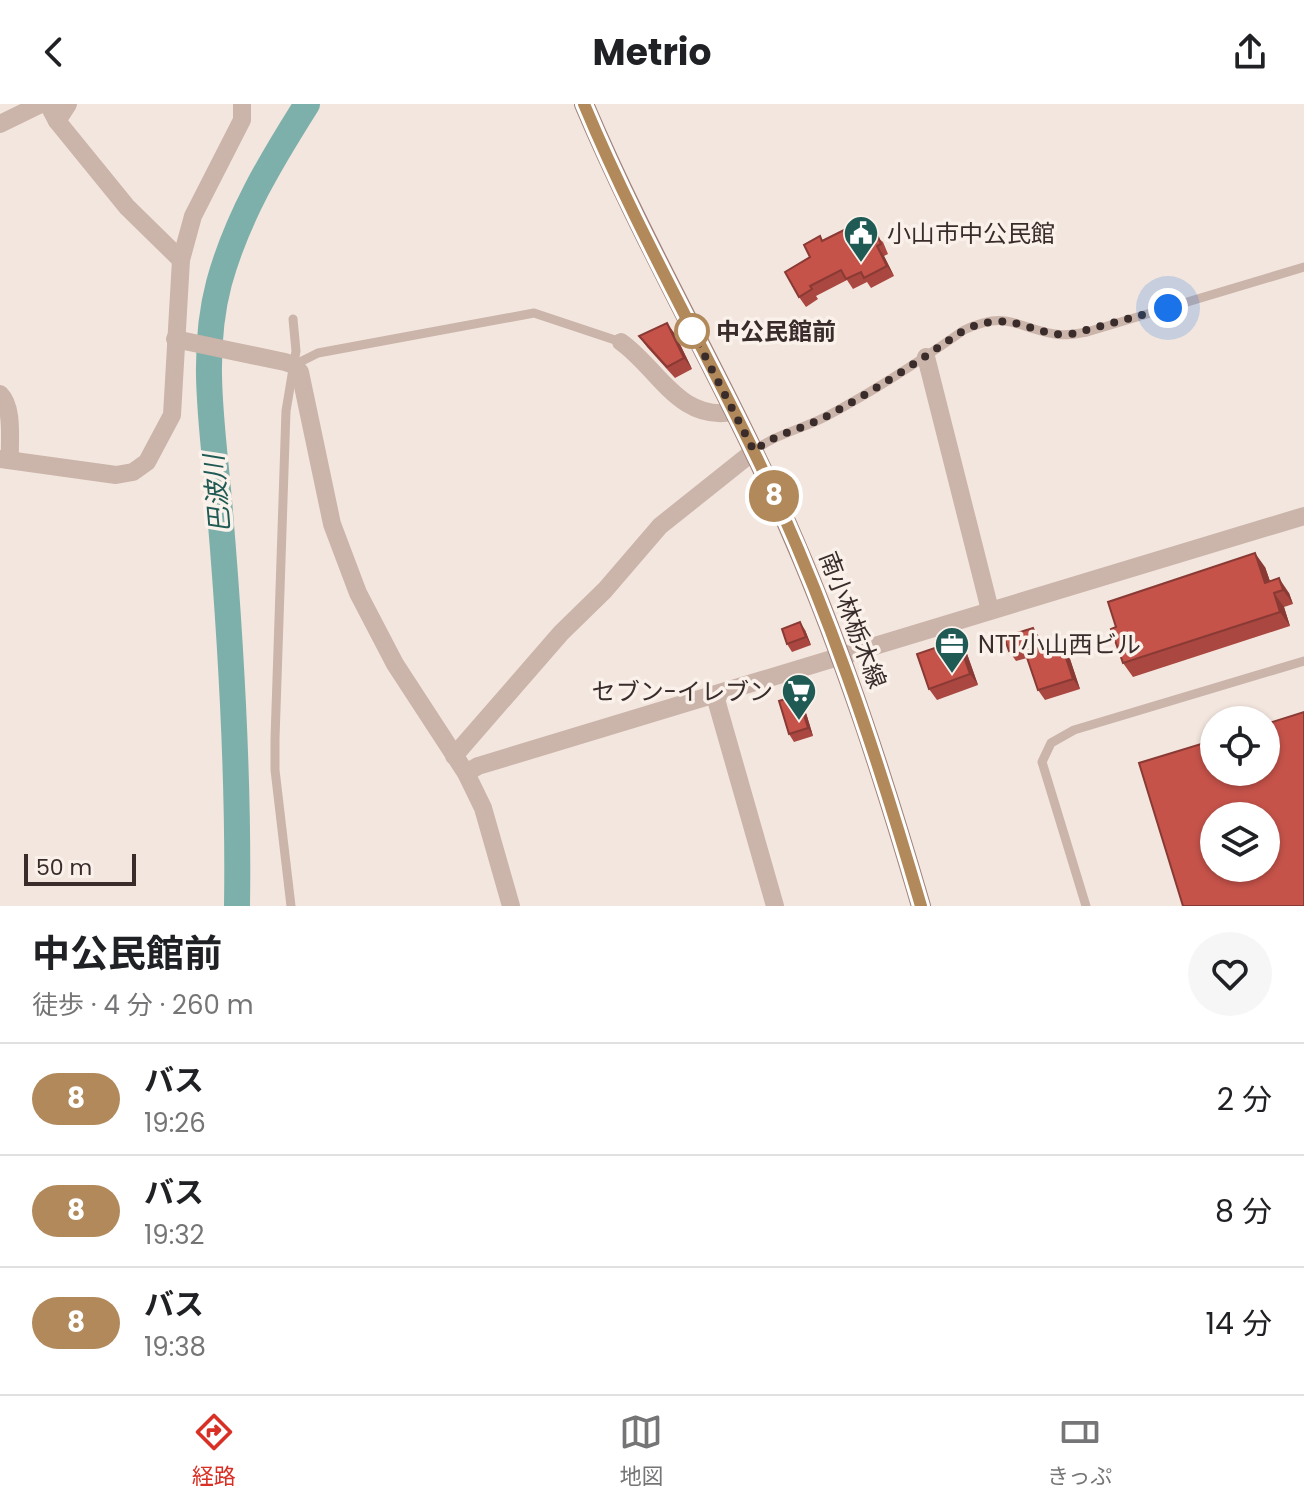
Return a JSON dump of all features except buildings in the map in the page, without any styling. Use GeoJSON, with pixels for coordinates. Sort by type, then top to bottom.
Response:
{"type":"FeatureCollection","features":[{"type":"Feature","properties":{"kind":"main road","name":"南小林栃木線"},"geometry":{"type":"LineString","coordinates":[[584,104],[642,233],[754,451],[794,540],[880,772],[921,906]]}},
{"type":"Feature","properties":{"kind":"street"},"geometry":{"type":"LineString","coordinates":[[0,124],[41,104]]}},
{"type":"Feature","properties":{"kind":"street"},"geometry":{"type":"LineString","coordinates":[[68,104],[53,112],[127,207],[181,260]]}},
{"type":"Feature","properties":{"kind":"street"},"geometry":{"type":"LineString","coordinates":[[0,394],[5,399],[8,414],[5,460],[116,475],[133,472],[147,462],[172,415],[179,340],[181,260],[193,216],[242,120],[242,104]]}},
{"type":"Feature","properties":{"kind":"street"},"geometry":{"type":"LineString","coordinates":[[179,340],[289,364],[300,372],[332,524],[358,593],[395,664],[466,773],[483,808],[511,906]]}},
{"type":"Feature","properties":{"kind":"street"},"geometry":{"type":"LineString","coordinates":[[621,342],[678,399],[711,413],[733,412]]}},
{"type":"Feature","properties":{"kind":"street"},"geometry":{"type":"LineString","coordinates":[[926,357],[990,610]]}},
{"type":"Feature","properties":{"kind":"street"},"geometry":{"type":"LineString","coordinates":[[454,756],[660,526],[754,451]]}},
{"type":"Feature","properties":{"kind":"street"},"geometry":{"type":"LineString","coordinates":[[466,773],[478,766],[1304,516]]}},
{"type":"Feature","properties":{"kind":"street"},"geometry":{"type":"LineString","coordinates":[[715,696],[775,906]]}},
{"type":"Feature","properties":{"kind":"lane"},"geometry":{"type":"LineString","coordinates":[[754,451],[770,440],[824,418],[926,357],[964,330],[979,324],[1006,320],[1054,334],[1087,332],[1304,267]]}},
{"type":"Feature","properties":{"kind":"lane"},"geometry":{"type":"LineString","coordinates":[[289,364],[318,353],[534,313],[621,342]]}},
{"type":"Feature","properties":{"kind":"lane"},"geometry":{"type":"LineString","coordinates":[[291,906],[275,770],[275,739],[286,411],[289,364],[296,351],[293,319]]}},
{"type":"Feature","properties":{"kind":"lane"},"geometry":{"type":"LineString","coordinates":[[1086,906],[1042,762],[1051,743],[1074,730],[1304,661]]}},
{"type":"Feature","properties":{"kind":"waterway","name":"巴波川"},"geometry":{"type":"LineString","coordinates":[[237,906],[233,709],[210,397],[210,340],[219,283],[235,235],[268,168],[307,104]]}},
{"type":"Feature","properties":{"kind":"bus line","name":"8"},"geometry":{"type":"LineString","coordinates":[[584,104],[642,233],[754,451],[794,540],[864,728],[921,906]]}},
{"type":"Feature","properties":{"kind":"place","name":"小山市中公民館"},"geometry":{"type":"Point","coordinates":[861,264]}},
{"type":"Feature","properties":{"kind":"place","name":"中公民館前"},"geometry":{"type":"Point","coordinates":[692,331]}},
{"type":"Feature","properties":{"kind":"place","name":"NTT小山西ビル"},"geometry":{"type":"Point","coordinates":[952,675]}},
{"type":"Feature","properties":{"kind":"place","name":"セブン-イレブン"},"geometry":{"type":"Point","coordinates":[799,722]}},
{"type":"Feature","properties":{"kind":"route"},"geometry":{"type":"LineString","coordinates":[[692,331],[754,451],[770,440],[824,418],[926,357],[964,330],[979,324],[1014,321],[1054,334],[1068,335],[1168,308]]}}]}
